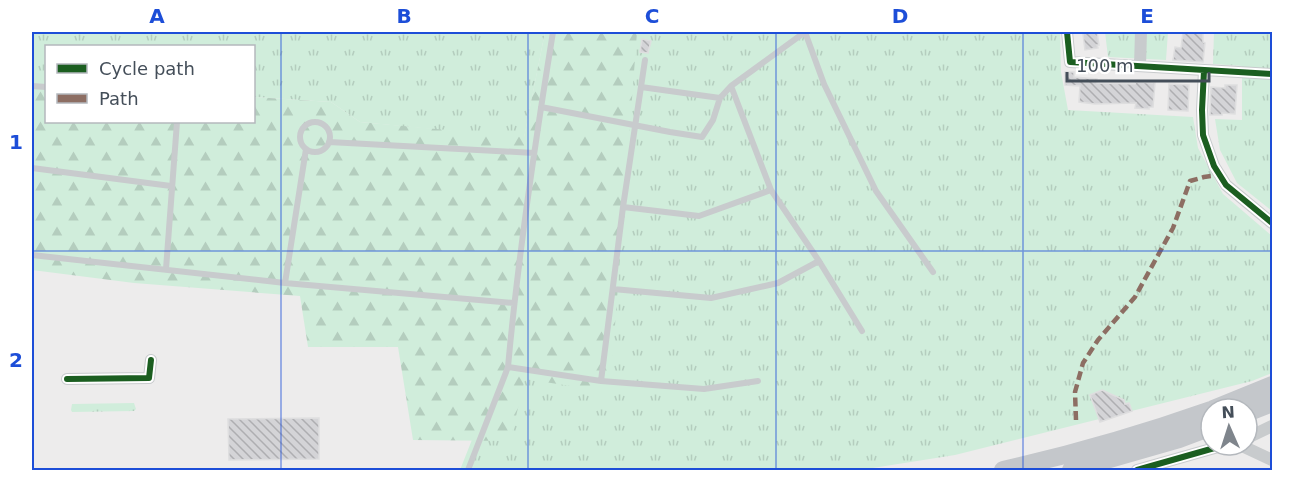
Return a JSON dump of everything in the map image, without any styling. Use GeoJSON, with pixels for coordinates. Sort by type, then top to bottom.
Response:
{"type":"FeatureCollection","features":[{"type":"Feature","properties":{"kind":"main road"},"geometry":{"type":"LineString","coordinates":[[1242,397],[1272,385]]}},
{"type":"Feature","properties":{"kind":"main road"},"geometry":{"type":"LineString","coordinates":[[1003,471],[1085,451],[1199,414]]}},
{"type":"Feature","properties":{"kind":"main road"},"geometry":{"type":"LineString","coordinates":[[1071,471],[1199,432]]}},
{"type":"Feature","properties":{"kind":"street"},"geometry":{"type":"LineString","coordinates":[[1067,32],[1070,62],[1272,74]]}},
{"type":"Feature","properties":{"kind":"street"},"geometry":{"type":"LineString","coordinates":[[1140,66],[1141,32]]}},
{"type":"Feature","properties":{"kind":"street"},"geometry":{"type":"LineString","coordinates":[[1204,71],[1203,135],[1214,166],[1226,185],[1272,223]]}},
{"type":"Feature","properties":{"kind":"street"},"geometry":{"type":"LineString","coordinates":[[67,379],[150,378],[151,360]]}},
{"type":"Feature","properties":{"kind":"street"},"geometry":{"type":"LineString","coordinates":[[1137,471],[1199,453]]}},
{"type":"Feature","properties":{"kind":"lane"},"geometry":{"type":"LineString","coordinates":[[468,471],[508,367],[534,153],[553,32]]}},
{"type":"Feature","properties":{"kind":"lane"},"geometry":{"type":"LineString","coordinates":[[541,107],[702,136],[713,120],[720,98],[730,86],[805,32],[824,84],[876,191],[933,272]]}},
{"type":"Feature","properties":{"kind":"lane"},"geometry":{"type":"LineString","coordinates":[[601,381],[623,207],[645,60]]}},
{"type":"Feature","properties":{"kind":"lane"},"geometry":{"type":"LineString","coordinates":[[730,86],[771,190],[819,261],[862,332]]}},
{"type":"Feature","properties":{"kind":"lane"},"geometry":{"type":"LineString","coordinates":[[641,87],[720,98]]}},
{"type":"Feature","properties":{"kind":"lane"},"geometry":{"type":"LineString","coordinates":[[166,269],[177,123]]}},
{"type":"Feature","properties":{"kind":"lane"},"geometry":{"type":"LineString","coordinates":[[285,283],[306,149],[301,140],[302,131],[309,124],[318,123],[327,128],[329,142],[327,146],[315,152],[306,149]]}},
{"type":"Feature","properties":{"kind":"lane"},"geometry":{"type":"LineString","coordinates":[[329,142],[534,153]]}},
{"type":"Feature","properties":{"kind":"lane"},"geometry":{"type":"LineString","coordinates":[[32,168],[171,186]]}},
{"type":"Feature","properties":{"kind":"lane"},"geometry":{"type":"LineString","coordinates":[[623,207],[699,216],[771,190]]}},
{"type":"Feature","properties":{"kind":"lane"},"geometry":{"type":"LineString","coordinates":[[32,255],[285,283],[514,303]]}},
{"type":"Feature","properties":{"kind":"lane"},"geometry":{"type":"LineString","coordinates":[[613,289],[711,298],[778,283],[819,261]]}},
{"type":"Feature","properties":{"kind":"lane"},"geometry":{"type":"LineString","coordinates":[[508,367],[601,381],[704,389],[758,381]]}},
{"type":"Feature","properties":{"kind":"green space"},"geometry":{"type":"Polygon","coordinates":[[[32,32],[545,32],[524,138],[360,122],[331,102],[255,97],[255,45],[45,45],[45,85],[32,84],[32,32]]]}},
{"type":"Feature","properties":{"kind":"green space"},"geometry":{"type":"Polygon","coordinates":[[[545,32],[637,32],[610,392],[525,379],[510,441],[413,440],[398,347],[308,347],[300,296],[134,283],[32,270],[32,84],[45,85],[45,123],[255,123],[255,97],[331,102],[360,122],[524,137],[545,32]]]}},
{"type":"Feature","properties":{"kind":"green space"},"geometry":{"type":"Polygon","coordinates":[[[633,32],[1060,32],[1061,72],[1068,110],[1193,117],[1198,148],[1223,194],[1272,236],[1272,373],[1252,381],[955,455],[860,470],[460,470],[633,32]]]}},
{"type":"Feature","properties":{"kind":"green space"},"geometry":{"type":"Polygon","coordinates":[[[1105,32],[1168,32],[1166,60],[1108,57],[1105,32]]]}},
{"type":"Feature","properties":{"kind":"green space"},"geometry":{"type":"Polygon","coordinates":[[[1214,32],[1240,32],[1241,34],[1272,32],[1272,211],[1237,183],[1220,150],[1215,119],[1242,120],[1242,66],[1213,64],[1214,32]]]}},
{"type":"Feature","properties":{"kind":"green space"},"geometry":{"type":"Polygon","coordinates":[[[134,403],[136,409],[134,411],[72,412],[71,410],[72,404],[134,403]]]}},
{"type":"Feature","properties":{"kind":"building"},"geometry":{"type":"Polygon","coordinates":[[[1097,32],[1098,48],[1085,50],[1083,34],[1097,32]]]}},
{"type":"Feature","properties":{"kind":"building"},"geometry":{"type":"Polygon","coordinates":[[[1183,32],[1203,32],[1205,43],[1203,62],[1173,60],[1175,47],[1181,48],[1183,32]]]}},
{"type":"Feature","properties":{"kind":"building"},"geometry":{"type":"Polygon","coordinates":[[[642,39],[651,41],[648,53],[640,52],[642,39]]]}},
{"type":"Feature","properties":{"kind":"building"},"geometry":{"type":"Polygon","coordinates":[[[1065,72],[1074,72],[1074,77],[1097,79],[1097,83],[1155,83],[1153,107],[1135,108],[1136,103],[1079,102],[1080,86],[1065,85],[1065,72]]]}},
{"type":"Feature","properties":{"kind":"building"},"geometry":{"type":"Polygon","coordinates":[[[1169,84],[1189,85],[1188,111],[1168,110],[1169,84]]]}},
{"type":"Feature","properties":{"kind":"building"},"geometry":{"type":"Polygon","coordinates":[[[1225,85],[1237,85],[1235,114],[1210,115],[1211,87],[1225,88],[1225,85]]]}},
{"type":"Feature","properties":{"kind":"building"},"geometry":{"type":"Polygon","coordinates":[[[1102,390],[1124,400],[1125,404],[1129,403],[1132,411],[1100,422],[1090,395],[1102,390]]]}},
{"type":"Feature","properties":{"kind":"building"},"geometry":{"type":"Polygon","coordinates":[[[319,418],[319,459],[229,460],[228,419],[319,418]]]}},
{"type":"Feature","properties":{"kind":"marked path"},"geometry":{"type":"LineString","coordinates":[[1076,420],[1075,392],[1083,363],[1098,340],[1135,297],[1173,228],[1190,181],[1219,175]]}},
{"type":"Feature","properties":{"kind":"cycle path"},"geometry":{"type":"LineString","coordinates":[[1067,32],[1070,62],[1272,74]]}},
{"type":"Feature","properties":{"kind":"cycle path"},"geometry":{"type":"LineString","coordinates":[[1204,71],[1203,135],[1214,166],[1226,185],[1272,223]]}},
{"type":"Feature","properties":{"kind":"cycle path"},"geometry":{"type":"LineString","coordinates":[[67,379],[149,378],[151,360]]}},
{"type":"Feature","properties":{"kind":"cycle path"},"geometry":{"type":"LineString","coordinates":[[1137,470],[1199,452]]}}]}
